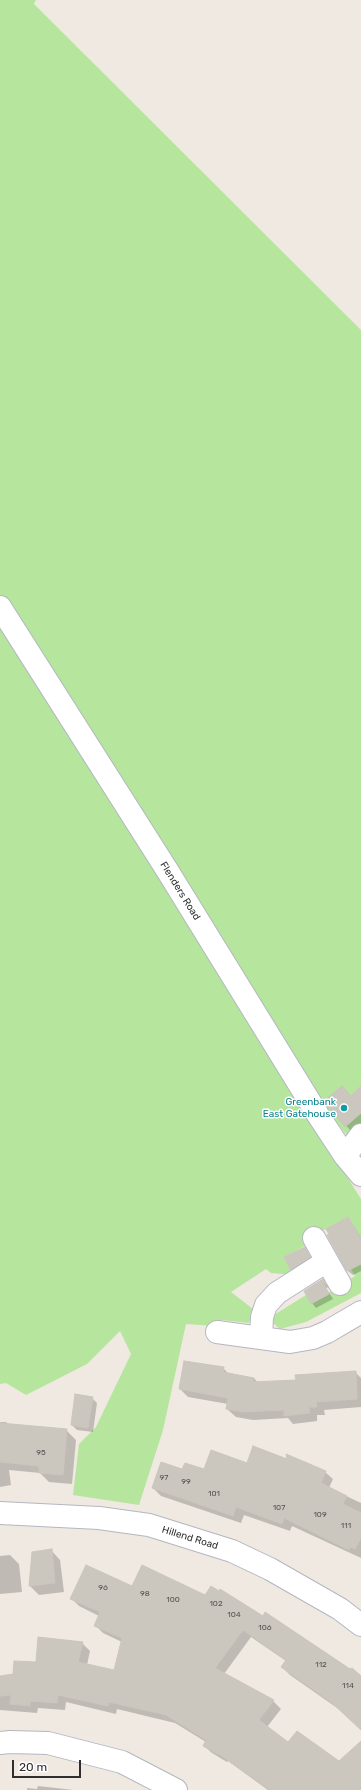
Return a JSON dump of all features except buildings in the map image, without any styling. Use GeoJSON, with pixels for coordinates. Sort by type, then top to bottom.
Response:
{"type":"FeatureCollection","features":[{"type":"Feature","properties":{"kind":"street","name":"Flenders Road"},"geometry":{"type":"LineString","coordinates":[[0,607],[163,864],[345,1156],[361,1175]]}},
{"type":"Feature","properties":{"kind":"street"},"geometry":{"type":"LineString","coordinates":[[345,1156],[361,1135]]}},
{"type":"Feature","properties":{"kind":"street"},"geometry":{"type":"LineString","coordinates":[[314,1238],[340,1284]]}},
{"type":"Feature","properties":{"kind":"street"},"geometry":{"type":"LineString","coordinates":[[261,1338],[262,1317],[266,1305],[277,1293],[327,1261]]}},
{"type":"Feature","properties":{"kind":"street"},"geometry":{"type":"LineString","coordinates":[[217,1332],[290,1342],[312,1338],[327,1332],[361,1312]]}},
{"type":"Feature","properties":{"kind":"street","name":"Hillend Road"},"geometry":{"type":"LineString","coordinates":[[0,1513],[99,1518],[149,1525],[232,1551],[270,1569],[340,1609],[361,1625]]}},
{"type":"Feature","properties":{"kind":"street"},"geometry":{"type":"LineString","coordinates":[[0,1743],[48,1743],[122,1762],[176,1790]]}},
{"type":"Feature","properties":{"kind":"green space"},"geometry":{"type":"Polygon","coordinates":[[[0,0],[36,0],[34,4],[361,330],[361,1153],[301,1078],[23,636],[0,595],[0,0]]]}},
{"type":"Feature","properties":{"kind":"green space"},"geometry":{"type":"Polygon","coordinates":[[[0,624],[361,1199],[361,1238],[348,1217],[311,1237],[303,1247],[284,1257],[294,1275],[271,1273],[266,1269],[231,1292],[253,1309],[249,1323],[222,1320],[215,1326],[186,1324],[163,1430],[139,1505],[73,1495],[79,1444],[96,1427],[131,1354],[120,1331],[87,1364],[26,1395],[6,1383],[0,1384],[0,624]]]}},
{"type":"Feature","properties":{"kind":"green space"},"geometry":{"type":"Polygon","coordinates":[[[361,1264],[361,1293],[306,1322],[280,1329],[273,1323],[274,1315],[306,1295],[311,1304],[355,1276],[351,1269],[361,1264]]]}},
{"type":"Feature","properties":{"kind":"place","name":"Greenbank East Gatehouse"},"geometry":{"type":"Point","coordinates":[344,1108]}}]}
